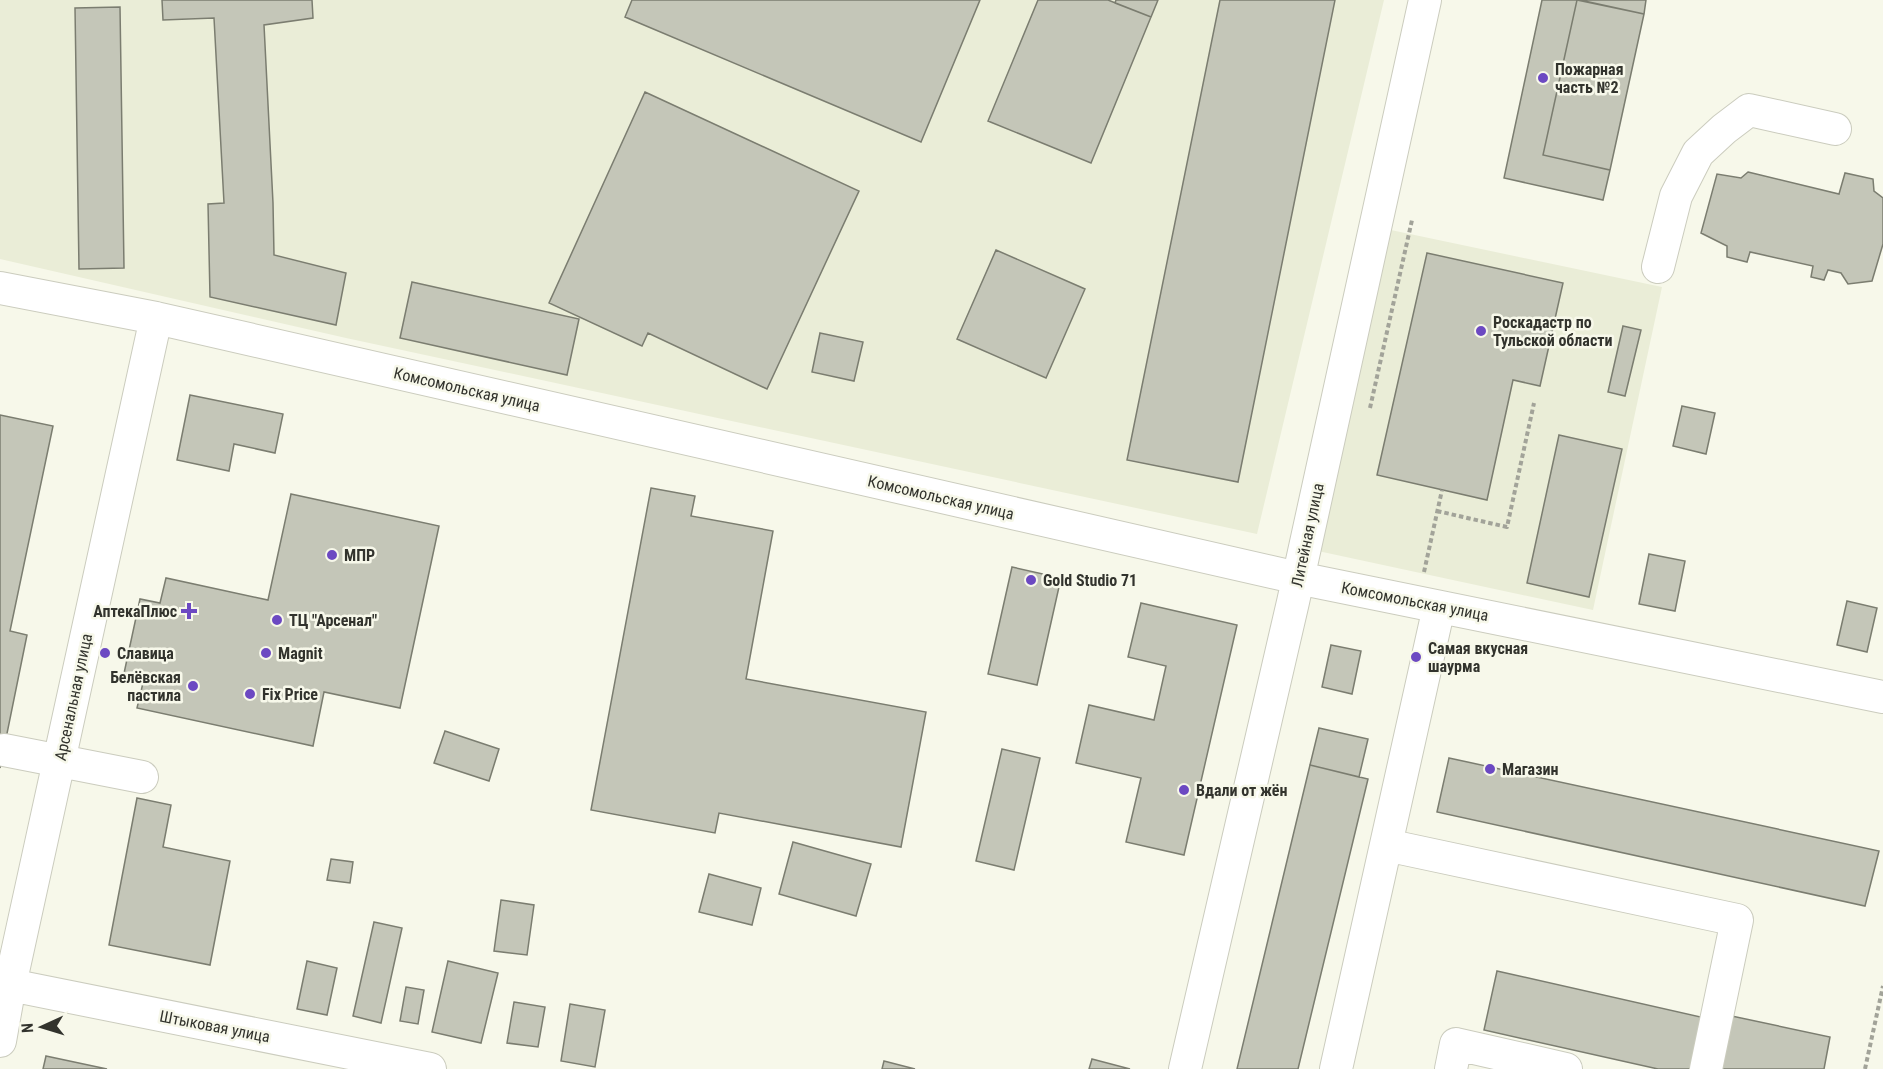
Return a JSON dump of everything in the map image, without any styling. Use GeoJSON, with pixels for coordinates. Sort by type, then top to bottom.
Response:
{"type":"FeatureCollection","features":[{"type":"Feature","properties":{"kind":"street","name":"Литейная улица"},"geometry":{"type":"LineString","coordinates":[[1185,1069],[1298,578],[1425,0]]}},
{"type":"Feature","properties":{"kind":"street"},"geometry":{"type":"LineString","coordinates":[[1658,267],[1676,196],[1698,153],[1724,129],[1749,110],[1835,129]]}},
{"type":"Feature","properties":{"kind":"street","name":"Комсомольская улица"},"geometry":{"type":"LineString","coordinates":[[0,288],[156,318],[1298,578],[1430,594],[1883,697]]}},
{"type":"Feature","properties":{"kind":"street","name":"Арсенальная улица"},"geometry":{"type":"LineString","coordinates":[[0,1041],[5,984],[59,761],[156,318]]}},
{"type":"Feature","properties":{"kind":"street"},"geometry":{"type":"LineString","coordinates":[[1336,1069],[1386,845],[1430,594]]}},
{"type":"Feature","properties":{"kind":"street"},"geometry":{"type":"LineString","coordinates":[[4,750],[142,777]]}},
{"type":"Feature","properties":{"kind":"street"},"geometry":{"type":"LineString","coordinates":[[1386,845],[1737,920],[1706,1069]]}},
{"type":"Feature","properties":{"kind":"street","name":"Штыковая улица"},"geometry":{"type":"LineString","coordinates":[[5,984],[430,1069]]}},
{"type":"Feature","properties":{"kind":"street"},"geometry":{"type":"LineString","coordinates":[[1451,1069],[1456,1044],[1566,1069]]}},
{"type":"Feature","properties":{"kind":"path"},"geometry":{"type":"LineString","coordinates":[[1368,415],[1412,220]]}},
{"type":"Feature","properties":{"kind":"path"},"geometry":{"type":"LineString","coordinates":[[1437,512],[1507,527],[1534,403]]}},
{"type":"Feature","properties":{"kind":"path"},"geometry":{"type":"LineString","coordinates":[[1430,594],[1437,512],[1442,490]]}},
{"type":"Feature","properties":{"kind":"path"},"geometry":{"type":"LineString","coordinates":[[1865,1069],[1883,986]]}},
{"type":"Feature","properties":{"kind":"shaded area"},"geometry":{"type":"Polygon","coordinates":[[[0,0],[1384,0],[1257,534],[346,338],[0,259],[0,0]]]}},
{"type":"Feature","properties":{"kind":"shaded area"},"geometry":{"type":"Polygon","coordinates":[[[1386,229],[1662,287],[1593,610],[1318,551],[1386,229]]]}},
{"type":"Feature","properties":{"kind":"building"},"geometry":{"type":"Polygon","coordinates":[[[162,0],[312,0],[313,18],[264,25],[274,255],[346,273],[336,325],[210,297],[208,204],[224,203],[214,18],[163,20],[162,0]]]}},
{"type":"Feature","properties":{"kind":"building"},"geometry":{"type":"Polygon","coordinates":[[[632,0],[980,0],[921,142],[625,17],[632,0]]]}},
{"type":"Feature","properties":{"kind":"building"},"geometry":{"type":"Polygon","coordinates":[[[1038,0],[1108,0],[1151,17],[1091,163],[988,121],[1038,0]]]}},
{"type":"Feature","properties":{"kind":"building"},"geometry":{"type":"Polygon","coordinates":[[[1116,0],[1158,0],[1151,17],[1115,3],[1116,0]]]}},
{"type":"Feature","properties":{"kind":"building"},"geometry":{"type":"Polygon","coordinates":[[[1220,0],[1335,0],[1238,482],[1127,460],[1220,0]]]}},
{"type":"Feature","properties":{"kind":"building","name":"Пожарная часть №2"},"geometry":{"type":"Polygon","coordinates":[[[1542,0],[1577,0],[1543,155],[1610,170],[1603,200],[1504,178],[1542,0]]]}},
{"type":"Feature","properties":{"kind":"building"},"geometry":{"type":"Polygon","coordinates":[[[1577,0],[1644,14],[1610,170],[1543,155],[1577,0]]]}},
{"type":"Feature","properties":{"kind":"building","name":"Пожарная часть №2"},"geometry":{"type":"Polygon","coordinates":[[[1580,0],[1646,0],[1644,14],[1580,0]]]}},
{"type":"Feature","properties":{"kind":"building"},"geometry":{"type":"Polygon","coordinates":[[[120,7],[124,268],[79,269],[75,8],[120,7]]]}},
{"type":"Feature","properties":{"kind":"building"},"geometry":{"type":"Polygon","coordinates":[[[645,92],[859,191],[767,389],[648,333],[642,346],[549,303],[645,92]]]}},
{"type":"Feature","properties":{"kind":"building"},"geometry":{"type":"Polygon","coordinates":[[[1748,172],[1839,194],[1845,173],[1873,179],[1874,191],[1883,198],[1883,244],[1872,281],[1848,284],[1841,273],[1828,270],[1824,280],[1811,277],[1813,266],[1750,252],[1747,262],[1727,257],[1727,246],[1701,233],[1717,174],[1741,178],[1748,172]]]}},
{"type":"Feature","properties":{"kind":"building"},"geometry":{"type":"Polygon","coordinates":[[[996,250],[1085,289],[1046,378],[957,339],[996,250]]]}},
{"type":"Feature","properties":{"kind":"building","name":"Роскадастр по Тульской области"},"geometry":{"type":"Polygon","coordinates":[[[1427,253],[1563,283],[1540,386],[1513,380],[1487,500],[1377,475],[1427,253]]]}},
{"type":"Feature","properties":{"kind":"building"},"geometry":{"type":"Polygon","coordinates":[[[412,282],[579,319],[567,375],[400,338],[412,282]]]}},
{"type":"Feature","properties":{"kind":"building"},"geometry":{"type":"Polygon","coordinates":[[[1623,326],[1641,330],[1625,396],[1608,392],[1623,326]]]}},
{"type":"Feature","properties":{"kind":"building"},"geometry":{"type":"Polygon","coordinates":[[[820,333],[863,342],[854,381],[812,372],[820,333]]]}},
{"type":"Feature","properties":{"kind":"building"},"geometry":{"type":"Polygon","coordinates":[[[190,395],[283,414],[275,453],[234,444],[229,471],[177,460],[190,395]]]}},
{"type":"Feature","properties":{"kind":"building"},"geometry":{"type":"Polygon","coordinates":[[[1682,406],[1715,413],[1706,454],[1673,446],[1682,406]]]}},
{"type":"Feature","properties":{"kind":"building"},"geometry":{"type":"Polygon","coordinates":[[[0,415],[53,426],[10,631],[27,635],[0,768],[0,415]]]}},
{"type":"Feature","properties":{"kind":"building"},"geometry":{"type":"Polygon","coordinates":[[[1559,435],[1622,449],[1589,597],[1527,583],[1559,435]]]}},
{"type":"Feature","properties":{"kind":"building"},"geometry":{"type":"Polygon","coordinates":[[[651,488],[695,496],[691,516],[773,531],[746,679],[926,712],[901,847],[719,813],[715,833],[591,810],[651,488]]]}},
{"type":"Feature","properties":{"kind":"building","name":"ТЦ \"Арсенал\""},"geometry":{"type":"Polygon","coordinates":[[[291,494],[439,526],[400,708],[324,692],[313,746],[137,708],[143,683],[123,678],[140,599],[160,603],[166,578],[268,600],[291,494]]]}},
{"type":"Feature","properties":{"kind":"building"},"geometry":{"type":"Polygon","coordinates":[[[1649,554],[1685,561],[1675,611],[1639,604],[1649,554]]]}},
{"type":"Feature","properties":{"kind":"building"},"geometry":{"type":"Polygon","coordinates":[[[1012,567],[1061,578],[1037,685],[988,674],[1012,567]]]}},
{"type":"Feature","properties":{"kind":"building"},"geometry":{"type":"Polygon","coordinates":[[[1847,601],[1877,608],[1867,652],[1837,645],[1847,601]]]}},
{"type":"Feature","properties":{"kind":"building"},"geometry":{"type":"Polygon","coordinates":[[[1141,603],[1237,625],[1184,855],[1126,842],[1141,778],[1076,763],[1089,705],[1154,720],[1166,666],[1128,657],[1141,603]]]}},
{"type":"Feature","properties":{"kind":"building"},"geometry":{"type":"Polygon","coordinates":[[[1331,645],[1361,651],[1352,694],[1322,687],[1331,645]]]}},
{"type":"Feature","properties":{"kind":"building"},"geometry":{"type":"Polygon","coordinates":[[[1319,728],[1368,739],[1359,777],[1310,765],[1319,728]]]}},
{"type":"Feature","properties":{"kind":"building"},"geometry":{"type":"Polygon","coordinates":[[[445,731],[499,749],[489,781],[434,763],[445,731]]]}},
{"type":"Feature","properties":{"kind":"building"},"geometry":{"type":"Polygon","coordinates":[[[1002,749],[1040,758],[1014,870],[976,861],[1002,749]]]}},
{"type":"Feature","properties":{"kind":"building"},"geometry":{"type":"Polygon","coordinates":[[[1449,758],[1879,851],[1865,906],[1437,812],[1449,758]]]}},
{"type":"Feature","properties":{"kind":"building"},"geometry":{"type":"Polygon","coordinates":[[[1310,765],[1368,779],[1298,1069],[1237,1069],[1310,765]]]}},
{"type":"Feature","properties":{"kind":"building"},"geometry":{"type":"Polygon","coordinates":[[[137,798],[171,805],[163,847],[230,861],[210,965],[109,945],[137,798]]]}},
{"type":"Feature","properties":{"kind":"building"},"geometry":{"type":"Polygon","coordinates":[[[793,842],[871,864],[856,916],[779,894],[793,842]]]}},
{"type":"Feature","properties":{"kind":"building"},"geometry":{"type":"Polygon","coordinates":[[[331,859],[353,862],[350,883],[327,880],[331,859]]]}},
{"type":"Feature","properties":{"kind":"building"},"geometry":{"type":"Polygon","coordinates":[[[709,874],[761,888],[752,925],[699,912],[709,874]]]}},
{"type":"Feature","properties":{"kind":"building"},"geometry":{"type":"Polygon","coordinates":[[[501,900],[534,905],[527,955],[494,951],[501,900]]]}},
{"type":"Feature","properties":{"kind":"building"},"geometry":{"type":"Polygon","coordinates":[[[374,922],[402,928],[381,1023],[353,1016],[374,922]]]}},
{"type":"Feature","properties":{"kind":"building"},"geometry":{"type":"Polygon","coordinates":[[[307,961],[337,968],[327,1015],[297,1009],[307,961]]]}},
{"type":"Feature","properties":{"kind":"building"},"geometry":{"type":"Polygon","coordinates":[[[448,961],[498,973],[481,1043],[432,1032],[448,961]]]}},
{"type":"Feature","properties":{"kind":"building"},"geometry":{"type":"Polygon","coordinates":[[[1497,971],[1705,1018],[1693,1069],[1658,1069],[1484,1030],[1497,971]]]}},
{"type":"Feature","properties":{"kind":"building"},"geometry":{"type":"Polygon","coordinates":[[[406,987],[424,990],[418,1024],[400,1021],[406,987]]]}},
{"type":"Feature","properties":{"kind":"building"},"geometry":{"type":"Polygon","coordinates":[[[514,1002],[545,1007],[538,1047],[507,1043],[514,1002]]]}},
{"type":"Feature","properties":{"kind":"building"},"geometry":{"type":"Polygon","coordinates":[[[570,1004],[605,1010],[595,1067],[561,1061],[570,1004]]]}},
{"type":"Feature","properties":{"kind":"building"},"geometry":{"type":"Polygon","coordinates":[[[1727,1015],[1830,1037],[1824,1069],[1716,1069],[1727,1015]]]}},
{"type":"Feature","properties":{"kind":"building"},"geometry":{"type":"Polygon","coordinates":[[[46,1056],[107,1069],[43,1069],[46,1056]]]}},
{"type":"Feature","properties":{"kind":"building"},"geometry":{"type":"Polygon","coordinates":[[[1092,1059],[1130,1069],[1089,1069],[1092,1059]]]}},
{"type":"Feature","properties":{"kind":"building"},"geometry":{"type":"Polygon","coordinates":[[[884,1061],[915,1069],[882,1069],[884,1061]]]}},
{"type":"Feature","properties":{"kind":"place","name":"Пожарная часть №2"},"geometry":{"type":"Point","coordinates":[1543,78]}},
{"type":"Feature","properties":{"kind":"place","name":"Роскадастр по Тульской области"},"geometry":{"type":"Point","coordinates":[1481,331]}},
{"type":"Feature","properties":{"kind":"place","name":"МПР"},"geometry":{"type":"Point","coordinates":[332,555]}},
{"type":"Feature","properties":{"kind":"place","name":"Gold Studio 71"},"geometry":{"type":"Point","coordinates":[1031,580]}},
{"type":"Feature","properties":{"kind":"place","name":"АптекаПлюс"},"geometry":{"type":"Point","coordinates":[189,611]}},
{"type":"Feature","properties":{"kind":"place","name":"ТЦ \"Арсенал\""},"geometry":{"type":"Point","coordinates":[277,620]}},
{"type":"Feature","properties":{"kind":"place","name":"Славица"},"geometry":{"type":"Point","coordinates":[105,653]}},
{"type":"Feature","properties":{"kind":"place","name":"Magnit"},"geometry":{"type":"Point","coordinates":[266,653]}},
{"type":"Feature","properties":{"kind":"place","name":"Самая вкусная шаурма"},"geometry":{"type":"Point","coordinates":[1416,657]}},
{"type":"Feature","properties":{"kind":"place","name":"Белёвская пастила"},"geometry":{"type":"Point","coordinates":[193,686]}},
{"type":"Feature","properties":{"kind":"place","name":"Fix Price"},"geometry":{"type":"Point","coordinates":[250,694]}},
{"type":"Feature","properties":{"kind":"place","name":"Магазин"},"geometry":{"type":"Point","coordinates":[1490,769]}},
{"type":"Feature","properties":{"kind":"place","name":"Вдали от жён"},"geometry":{"type":"Point","coordinates":[1184,790]}}]}
